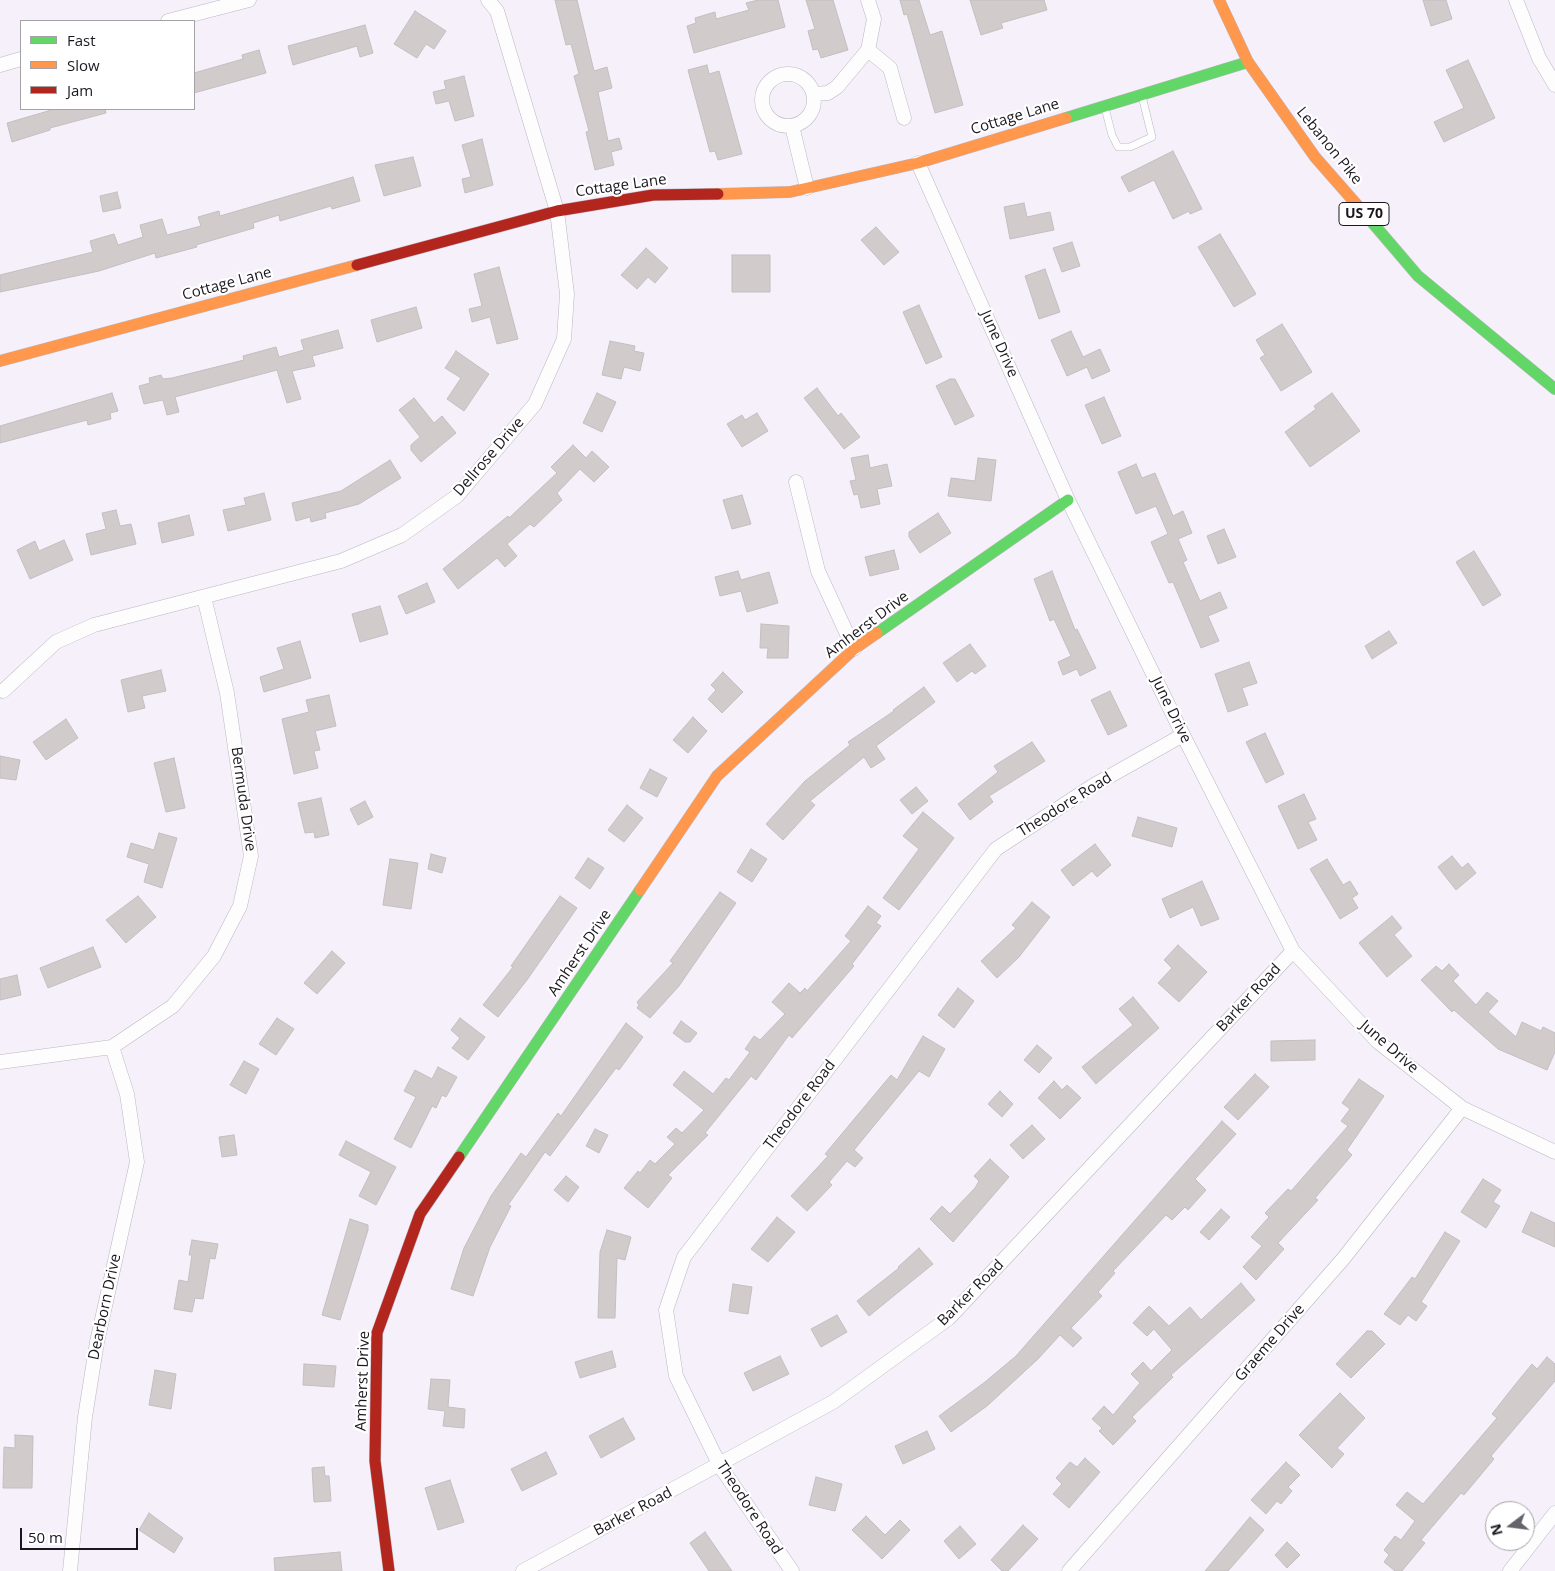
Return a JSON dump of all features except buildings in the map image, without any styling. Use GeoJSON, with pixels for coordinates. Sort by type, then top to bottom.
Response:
{"type":"FeatureCollection","features":[{"type":"Feature","properties":{"kind":"street"},"geometry":{"type":"LineString","coordinates":[[172,20],[249,0]]}},
{"type":"Feature","properties":{"kind":"street","name":"Dellrose Drive"},"geometry":{"type":"LineString","coordinates":[[3,691],[56,642],[94,625],[341,561],[402,535],[457,496],[535,404],[564,339],[567,294],[557,211],[497,11],[488,0]]}},
{"type":"Feature","properties":{"kind":"street"},"geometry":{"type":"LineString","coordinates":[[814,94],[828,92],[837,87],[868,50],[874,19],[868,0]]}},
{"type":"Feature","properties":{"kind":"street","name":"Lebanon Pike"},"geometry":{"type":"LineString","coordinates":[[1219,0],[1248,62],[1304,144],[1418,276],[1555,389]]}},
{"type":"Feature","properties":{"kind":"street"},"geometry":{"type":"LineString","coordinates":[[1516,0],[1539,58],[1555,85]]}},
{"type":"Feature","properties":{"kind":"street"},"geometry":{"type":"LineString","coordinates":[[868,50],[890,68],[904,118]]}},
{"type":"Feature","properties":{"kind":"street"},"geometry":{"type":"LineString","coordinates":[[0,65],[20,60]]}},
{"type":"Feature","properties":{"kind":"street","name":"Cottage Lane"},"geometry":{"type":"LineString","coordinates":[[0,361],[557,211],[652,195],[790,192],[918,163],[1248,62]]}},
{"type":"Feature","properties":{"kind":"street"},"geometry":{"type":"LineString","coordinates":[[780,75],[797,75],[811,86],[814,94],[815,102],[808,118],[792,126],[784,126],[768,118],[762,102],[766,85],[780,75]]}},
{"type":"Feature","properties":{"kind":"street"},"geometry":{"type":"LineString","coordinates":[[792,126],[807,188]]}},
{"type":"Feature","properties":{"kind":"street","name":"June Drive"},"geometry":{"type":"LineString","coordinates":[[918,163],[1068,500],[1183,735],[1294,951],[1377,1041],[1462,1108],[1555,1152]]}},
{"type":"Feature","properties":{"kind":"street"},"geometry":{"type":"LineString","coordinates":[[796,482],[818,570],[854,649]]}},
{"type":"Feature","properties":{"kind":"street","name":"Amherst Drive"},"geometry":{"type":"LineString","coordinates":[[390,1571],[376,1462],[377,1332],[420,1214],[717,776],[854,649],[1068,500]]}},
{"type":"Feature","properties":{"kind":"street","name":"Bermuda Drive"},"geometry":{"type":"LineString","coordinates":[[0,1062],[112,1047],[173,1006],[214,956],[240,906],[251,856],[227,693],[204,598]]}},
{"type":"Feature","properties":{"kind":"street","name":"Theodore Road"},"geometry":{"type":"LineString","coordinates":[[792,1571],[720,1466],[676,1376],[666,1310],[684,1257],[996,849],[1094,785],[1183,735]]}},
{"type":"Feature","properties":{"kind":"street","name":"Barker Road"},"geometry":{"type":"LineString","coordinates":[[523,1571],[720,1466],[833,1402],[949,1318],[1294,951]]}},
{"type":"Feature","properties":{"kind":"street","name":"Dearborn Drive"},"geometry":{"type":"LineString","coordinates":[[70,1571],[86,1408],[97,1342],[137,1162],[127,1094],[112,1047]]}},
{"type":"Feature","properties":{"kind":"street","name":"Graeme Drive"},"geometry":{"type":"LineString","coordinates":[[1069,1571],[1344,1259],[1462,1108]]}},
{"type":"Feature","properties":{"kind":"street"},"geometry":{"type":"LineString","coordinates":[[1510,1571],[1555,1513]]}},
{"type":"Feature","properties":{"kind":"lane"},"geometry":{"type":"LineString","coordinates":[[1105,106],[1112,135],[1118,147],[1130,147],[1152,137],[1142,94]]}},
{"type":"Feature","properties":{"kind":"traffic: fast"},"geometry":{"type":"LineString","coordinates":[[1066,118],[1248,62]]}},
{"type":"Feature","properties":{"kind":"traffic: fast"},"geometry":{"type":"LineString","coordinates":[[1365,214],[1418,276],[1555,389]]}},
{"type":"Feature","properties":{"kind":"traffic: fast"},"geometry":{"type":"LineString","coordinates":[[877,633],[1068,500]]}},
{"type":"Feature","properties":{"kind":"traffic: fast"},"geometry":{"type":"LineString","coordinates":[[459,1157],[640,890]]}},
{"type":"Feature","properties":{"kind":"traffic: slow"},"geometry":{"type":"LineString","coordinates":[[1219,0],[1248,62],[1315,157],[1365,214]]}},
{"type":"Feature","properties":{"kind":"traffic: slow"},"geometry":{"type":"LineString","coordinates":[[718,194],[790,192],[918,163],[1066,118]]}},
{"type":"Feature","properties":{"kind":"traffic: slow"},"geometry":{"type":"LineString","coordinates":[[0,361],[357,265]]}},
{"type":"Feature","properties":{"kind":"traffic: slow"},"geometry":{"type":"LineString","coordinates":[[640,890],[717,776],[854,649],[877,633]]}},
{"type":"Feature","properties":{"kind":"traffic: jam"},"geometry":{"type":"LineString","coordinates":[[357,265],[557,211],[653,195],[718,194]]}},
{"type":"Feature","properties":{"kind":"traffic: jam"},"geometry":{"type":"LineString","coordinates":[[389,1571],[375,1461],[377,1333],[420,1214],[459,1157]]}}]}
